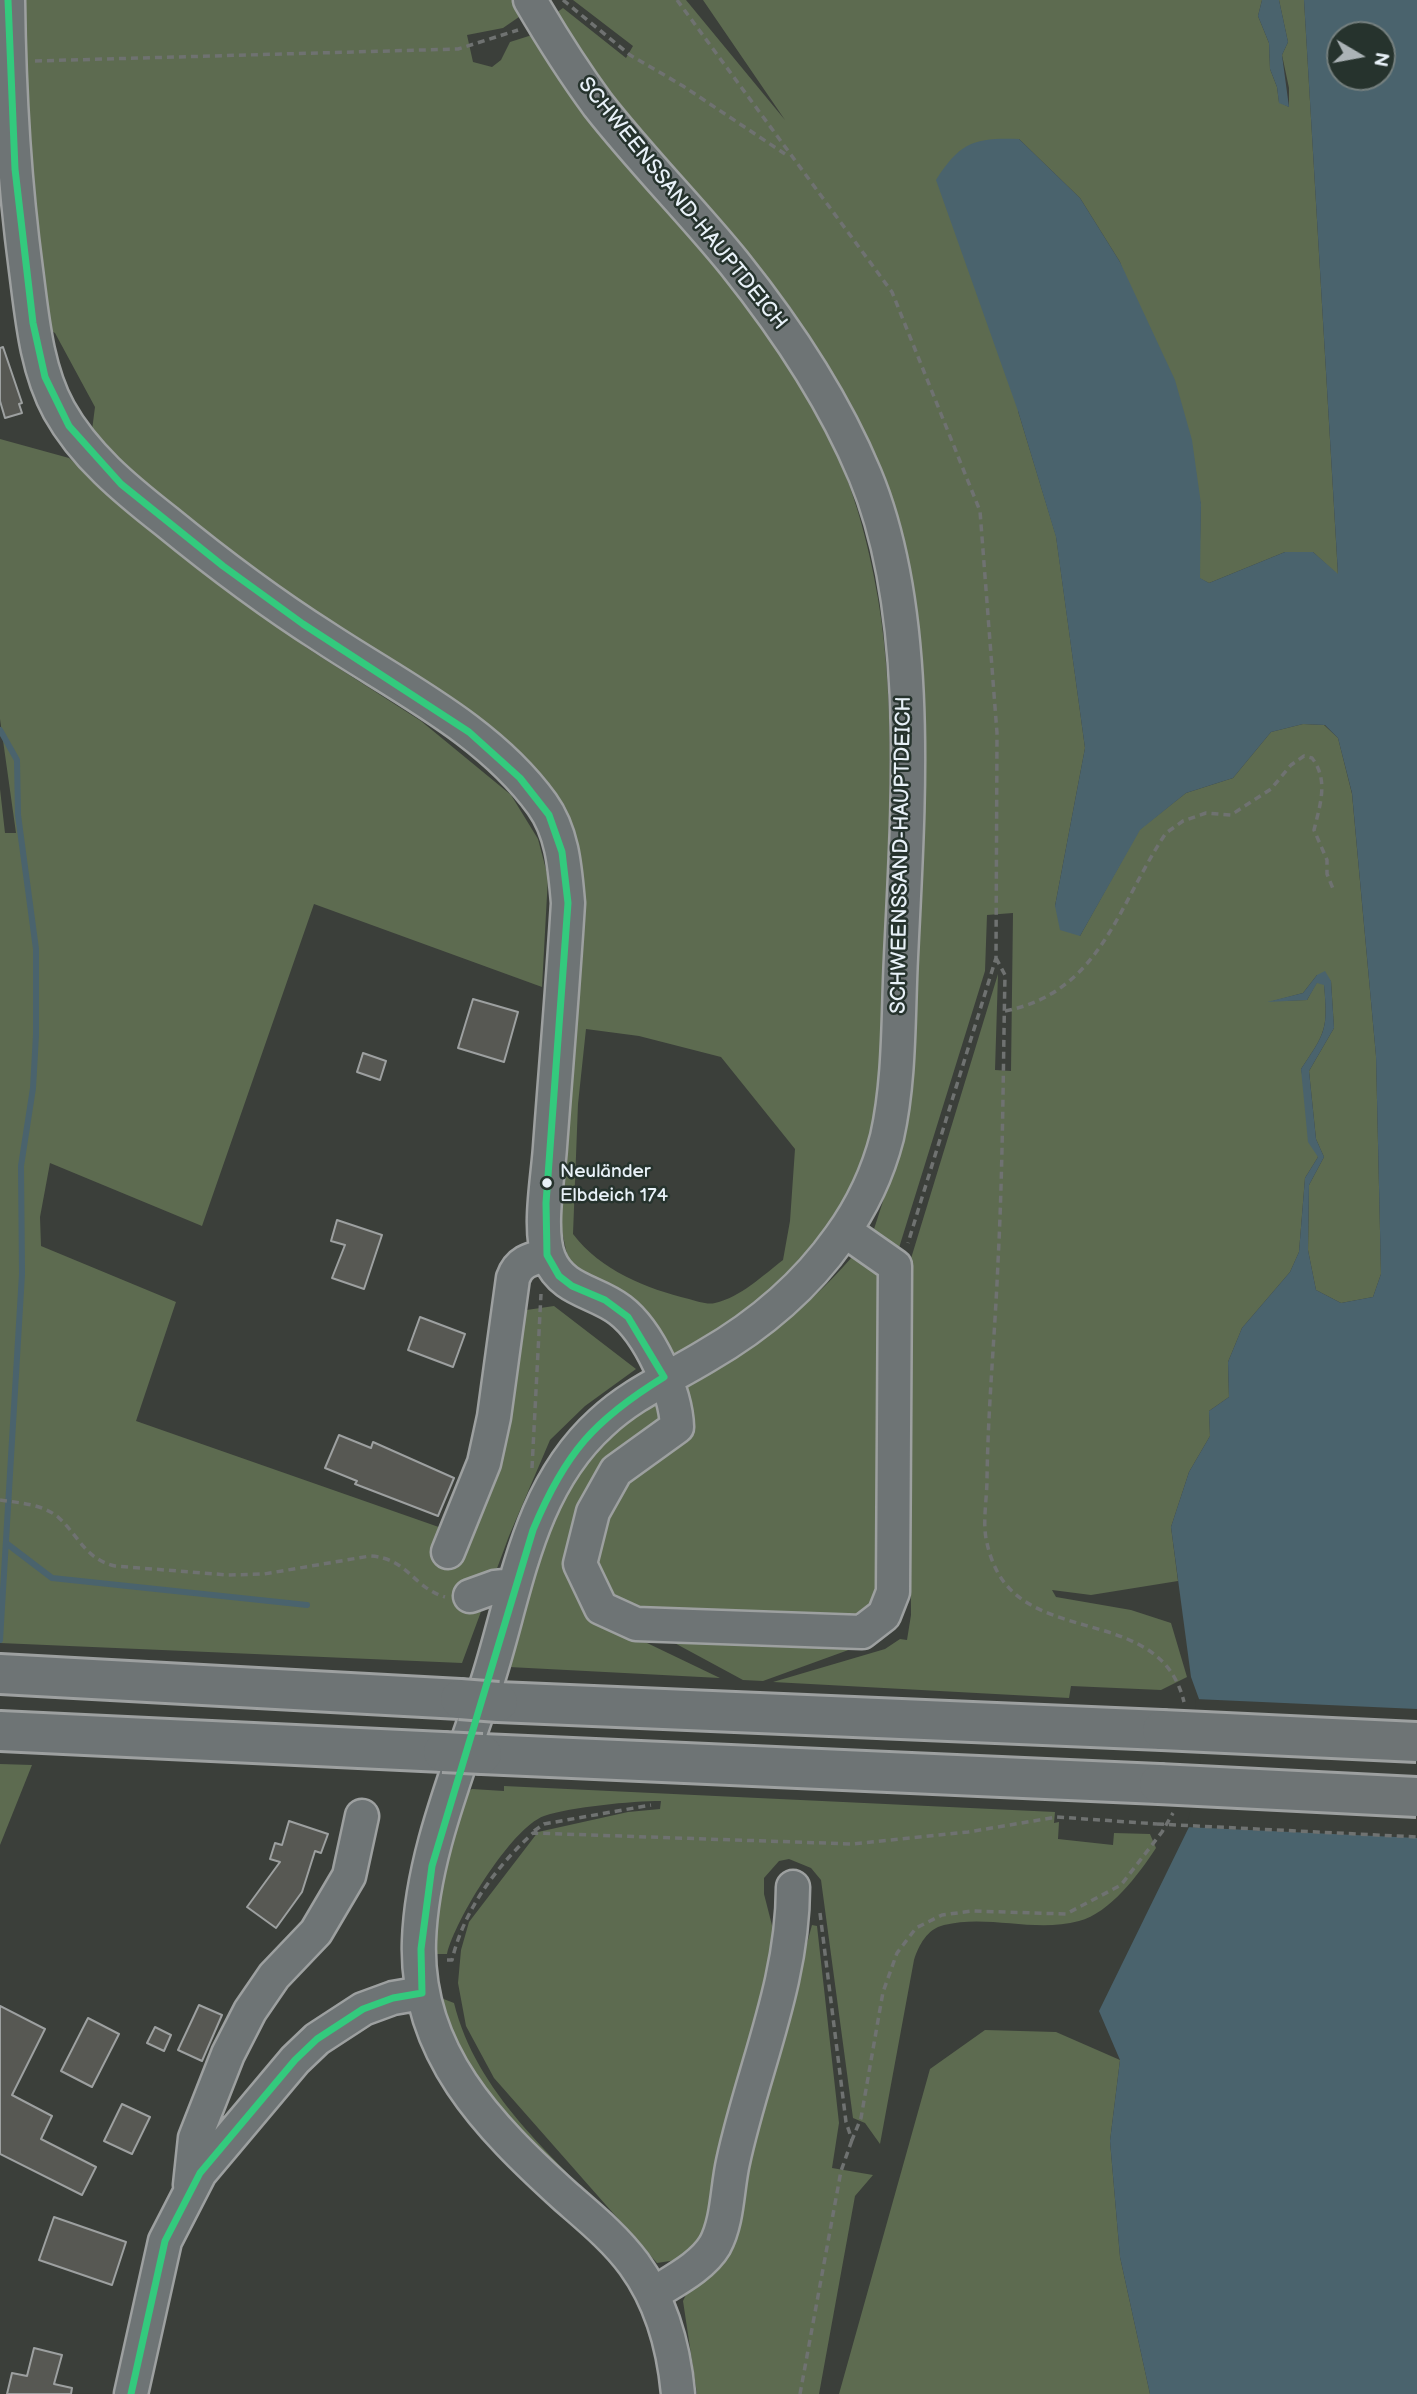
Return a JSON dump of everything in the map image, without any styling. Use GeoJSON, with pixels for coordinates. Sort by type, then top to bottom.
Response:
{"type":"FeatureCollection","features":[{"type":"Feature","properties":{"kind":"highway"},"geometry":{"type":"LineString","coordinates":[[1,1674],[460,1699],[496,1683],[1173,1722],[1417,1742]]}},
{"type":"Feature","properties":{"kind":"highway"},"geometry":{"type":"LineString","coordinates":[[0,1731],[482,1754],[1168,1792],[1417,1797]]}},
{"type":"Feature","properties":{"kind":"street"},"geometry":{"type":"LineString","coordinates":[[8,0],[9,62],[20,221],[37,343],[58,408],[78,440],[111,475],[191,542],[291,615],[408,690],[489,748],[543,806],[556,832],[565,862],[568,903],[546,1203],[547,1255],[559,1276],[572,1286],[605,1300],[628,1317],[664,1377],[676,1405],[677,1427],[616,1471],[593,1512],[580,1563],[601,1608],[636,1624],[862,1632],[884,1615],[893,1592],[895,1266],[845,1231]]}},
{"type":"Feature","properties":{"kind":"street","name":"SCHWEENSSAND-HAUPTDEICH"},"geometry":{"type":"LineString","coordinates":[[544,5],[596,101],[770,309],[828,397],[868,481],[892,572],[906,683],[906,805],[894,1090],[886,1139],[868,1189],[845,1231],[810,1276],[774,1311],[707,1356],[633,1396],[572,1452],[548,1493],[528,1540],[514,1585],[496,1683],[425,1885],[419,1961],[422,1993],[431,2028],[449,2069],[475,2106],[510,2146],[611,2237],[634,2264],[653,2294],[667,2332],[678,2394]]}},
{"type":"Feature","properties":{"kind":"street"},"geometry":{"type":"LineString","coordinates":[[448,1552],[484,1463],[494,1417],[513,1278],[517,1268],[526,1261],[547,1255]]}},
{"type":"Feature","properties":{"kind":"street"},"geometry":{"type":"LineString","coordinates":[[470,1596],[495,1587],[514,1585]]}},
{"type":"Feature","properties":{"kind":"street"},"geometry":{"type":"LineString","coordinates":[[189,2192],[195,2138],[228,2054],[250,2011],[274,1976],[316,1932],[349,1875],[362,1816]]}},
{"type":"Feature","properties":{"kind":"street"},"geometry":{"type":"LineString","coordinates":[[653,2294],[700,2261],[717,2241],[733,2162],[786,1967],[793,1931],[793,1887]]}},
{"type":"Feature","properties":{"kind":"street"},"geometry":{"type":"LineString","coordinates":[[131,2394],[160,2258],[189,2192],[218,2149],[317,2039],[363,2009],[393,1998],[422,1993]]}},
{"type":"Feature","properties":{"kind":"path"},"geometry":{"type":"LineString","coordinates":[[677,0],[790,158],[891,292],[980,511],[997,733],[996,958],[907,1248],[895,1266]]}},
{"type":"Feature","properties":{"kind":"path"},"geometry":{"type":"LineString","coordinates":[[9,62],[458,49],[509,34],[544,5],[683,86],[790,158]]}},
{"type":"Feature","properties":{"kind":"path"},"geometry":{"type":"LineString","coordinates":[[1005,1011],[1034,1005],[1076,979],[1098,951],[1166,833],[1183,821],[1206,813],[1231,815],[1271,789],[1291,765],[1304,756],[1312,758],[1320,769],[1322,797],[1314,830],[1327,860],[1327,874],[1334,891]]}},
{"type":"Feature","properties":{"kind":"path"},"geometry":{"type":"LineString","coordinates":[[996,958],[1006,975],[986,1542],[996,1570],[1009,1590],[1032,1608],[1096,1626],[1131,1640],[1171,1668],[1180,1684],[1173,1722]]}},
{"type":"Feature","properties":{"kind":"path"},"geometry":{"type":"LineString","coordinates":[[531,1477],[541,1295],[547,1255]]}},
{"type":"Feature","properties":{"kind":"path"},"geometry":{"type":"LineString","coordinates":[[0,1500],[46,1509],[60,1519],[88,1554],[103,1563],[116,1566],[228,1575],[264,1574],[378,1556],[397,1562],[425,1589],[442,1597],[470,1596]]}},
{"type":"Feature","properties":{"kind":"path"},"geometry":{"type":"LineString","coordinates":[[800,2394],[841,2172],[861,2118],[883,1992],[897,1953],[916,1927],[942,1915],[971,1911],[1066,1914],[1121,1885],[1163,1832],[1168,1792]]}},
{"type":"Feature","properties":{"kind":"path"},"geometry":{"type":"LineString","coordinates":[[419,1961],[452,1960],[462,1925],[471,1908],[516,1849],[544,1824],[651,1805]]}},
{"type":"Feature","properties":{"kind":"path"},"geometry":{"type":"LineString","coordinates":[[533,1833],[852,1844],[968,1832],[1057,1817],[1417,1837]]}},
{"type":"Feature","properties":{"kind":"path"},"geometry":{"type":"LineString","coordinates":[[793,1887],[819,1910],[846,2122],[852,2140]]}},
{"type":"Feature","properties":{"kind":"green space"},"geometry":{"type":"Polygon","coordinates":[[[17,0],[516,0],[519,17],[503,28],[467,35],[473,62],[492,67],[501,60],[510,42],[532,35],[543,43],[687,219],[786,357],[834,446],[851,489],[869,555],[881,620],[890,750],[884,1058],[876,1125],[868,1157],[841,1214],[802,1265],[779,1288],[728,1328],[671,1357],[613,1288],[582,1271],[568,1259],[560,1222],[578,918],[541,789],[139,488],[91,438],[95,407],[55,333],[45,327],[32,231],[17,0]],[[586,1029],[578,1104],[573,1234],[584,1247],[610,1268],[641,1284],[709,1304],[725,1300],[742,1291],[783,1260],[790,1221],[795,1149],[721,1057],[639,1036],[586,1029]]]}},
{"type":"Feature","properties":{"kind":"green space"},"geometry":{"type":"Polygon","coordinates":[[[573,0],[686,0],[785,120],[703,0],[1262,0],[1258,16],[1269,43],[1270,69],[1279,102],[1289,107],[1289,88],[1282,55],[1288,42],[1279,0],[1304,0],[1338,575],[1313,552],[1285,552],[1209,583],[1199,578],[1201,504],[1120,262],[1080,198],[1019,139],[1018,411],[1056,536],[1085,748],[1055,906],[1080,936],[1139,830],[1186,793],[1233,778],[1271,732],[1303,724],[1324,725],[1338,738],[1352,794],[1376,1056],[1381,1274],[1373,1297],[1341,1303],[1316,1290],[1308,1250],[1309,1185],[1324,1157],[1316,1139],[1309,1071],[1334,1028],[1331,981],[1317,975],[1303,993],[1273,1001],[1307,1000],[1317,982],[1324,984],[1326,1011],[1323,1030],[1301,1069],[1318,1157],[1305,1178],[1299,1252],[1290,1272],[1242,1328],[1228,1362],[1229,1397],[1209,1411],[1210,1436],[1189,1472],[1171,1527],[1178,1581],[1091,1595],[1052,1590],[1056,1597],[1131,1610],[1171,1623],[1187,1677],[1161,1690],[1071,1686],[1069,1698],[773,1682],[885,1649],[900,1639],[907,1640],[911,1615],[909,1265],[998,974],[995,1070],[1011,1071],[1013,913],[987,915],[985,971],[898,1251],[876,1234],[874,1229],[902,1143],[912,1070],[918,719],[847,411],[821,357],[791,308],[749,254],[615,99],[556,13],[563,8],[626,58],[633,46],[573,0]]]}},
{"type":"Feature","properties":{"kind":"green space"},"geometry":{"type":"Polygon","coordinates":[[[0,439],[69,458],[182,556],[307,648],[421,721],[511,795],[538,839],[548,877],[542,987],[314,904],[202,1226],[50,1163],[40,1217],[41,1246],[176,1302],[136,1421],[453,1532],[506,1313],[554,1306],[636,1369],[585,1406],[550,1440],[509,1536],[462,1663],[0,1643],[0,789],[5,833],[16,833],[0,719],[0,439]]]}},
{"type":"Feature","properties":{"kind":"green space"},"geometry":{"type":"Polygon","coordinates":[[[858,1256],[872,1261],[883,1279],[882,1593],[859,1618],[622,1612],[595,1566],[600,1523],[686,1392],[690,1379],[778,1326],[815,1295],[852,1257],[858,1256]]]}},
{"type":"Feature","properties":{"kind":"green space"},"geometry":{"type":"Polygon","coordinates":[[[653,1399],[664,1419],[582,1526],[622,1631],[720,1678],[509,1667],[526,1587],[550,1511],[586,1454],[653,1399]]]}},
{"type":"Feature","properties":{"kind":"green space"},"geometry":{"type":"Polygon","coordinates":[[[656,1633],[865,1644],[763,1681],[743,1680],[656,1633]]]}},
{"type":"Feature","properties":{"kind":"green space"},"geometry":{"type":"Polygon","coordinates":[[[0,1764],[32,1765],[0,1845],[0,1764]]]}},
{"type":"Feature","properties":{"kind":"green space"},"geometry":{"type":"Polygon","coordinates":[[[504,1786],[1055,1812],[1054,1823],[1059,1822],[1058,1839],[1113,1845],[1114,1833],[1150,1834],[1156,1848],[1123,1891],[1091,1917],[1045,1925],[961,1922],[938,1927],[928,1934],[914,1960],[880,2144],[865,2123],[853,2118],[821,1880],[811,1868],[789,1859],[779,1861],[764,1878],[764,1894],[776,1941],[718,2190],[701,2243],[683,2259],[657,2263],[494,2078],[466,2026],[458,1983],[461,1950],[469,1922],[538,1832],[628,1812],[660,1809],[661,1801],[618,1803],[570,1810],[544,1816],[531,1824],[516,1838],[486,1877],[461,1920],[447,1954],[431,1954],[435,1900],[458,1799],[472,1789],[504,1791],[504,1786]]]}},
{"type":"Feature","properties":{"kind":"green space"},"geometry":{"type":"Polygon","coordinates":[[[812,1925],[817,1926],[839,2123],[832,2168],[873,2175],[855,2196],[819,2394],[697,2394],[683,2301],[744,2173],[812,1925]]]}},
{"type":"Feature","properties":{"kind":"green space"},"geometry":{"type":"Polygon","coordinates":[[[441,1998],[454,2003],[465,2035],[498,2094],[542,2147],[613,2220],[542,2160],[469,2078],[439,2002],[441,1998]]]}},
{"type":"Feature","properties":{"kind":"green space"},"geometry":{"type":"Polygon","coordinates":[[[985,2030],[1056,2032],[1120,2060],[1110,2141],[1120,2257],[1150,2394],[839,2394],[930,2069],[985,2030]]]}},
{"type":"Feature","properties":{"kind":"water"},"geometry":{"type":"Polygon","coordinates":[[[1262,0],[1279,0],[1288,42],[1282,55],[1289,107],[1279,103],[1277,87],[1270,69],[1269,43],[1258,16],[1262,0]]]}},
{"type":"Feature","properties":{"kind":"water"},"geometry":{"type":"Polygon","coordinates":[[[1304,0],[1417,0],[1417,2394],[1150,2394],[1120,2257],[1110,2141],[1120,2060],[1099,2011],[1189,1827],[1205,1772],[1199,1699],[1191,1677],[1171,1527],[1189,1472],[1210,1436],[1209,1411],[1229,1397],[1228,1362],[1242,1328],[1290,1272],[1299,1252],[1305,1178],[1318,1157],[1308,1142],[1301,1069],[1323,1030],[1326,1011],[1324,985],[1317,983],[1307,1000],[1267,1002],[1303,993],[1317,975],[1325,971],[1331,981],[1334,1028],[1309,1071],[1316,1139],[1324,1157],[1309,1185],[1308,1250],[1316,1290],[1341,1303],[1373,1297],[1381,1274],[1376,1056],[1352,793],[1338,738],[1325,725],[1303,724],[1271,732],[1233,778],[1186,793],[1140,830],[1080,936],[1060,930],[1055,906],[1085,748],[1056,537],[1018,411],[936,180],[953,157],[970,144],[980,141],[1019,139],[1080,198],[1120,262],[1175,380],[1192,440],[1201,504],[1200,578],[1209,583],[1285,552],[1313,552],[1338,574],[1304,0]]]}},
{"type":"Feature","properties":{"kind":"pier"},"geometry":{"type":"Polygon","coordinates":[[[1195,1699],[1417,1709],[1417,1838],[1186,1827],[1201,1771],[1195,1699]]]}},
{"type":"Feature","properties":{"kind":"building"},"geometry":{"type":"Polygon","coordinates":[[[3,347],[22,403],[19,404],[22,413],[5,418],[0,401],[0,348],[3,347]]]}},
{"type":"Feature","properties":{"kind":"building"},"geometry":{"type":"Polygon","coordinates":[[[473,999],[518,1012],[504,1062],[458,1048],[473,999]]]}},
{"type":"Feature","properties":{"kind":"building"},"geometry":{"type":"Polygon","coordinates":[[[363,1053],[386,1061],[380,1080],[357,1072],[363,1053]]]}},
{"type":"Feature","properties":{"kind":"building"},"geometry":{"type":"Polygon","coordinates":[[[337,1220],[382,1235],[364,1289],[332,1278],[345,1245],[331,1241],[337,1220]]]}},
{"type":"Feature","properties":{"kind":"building"},"geometry":{"type":"Polygon","coordinates":[[[420,1317],[465,1334],[453,1367],[408,1350],[420,1317]]]}},
{"type":"Feature","properties":{"kind":"building"},"geometry":{"type":"Polygon","coordinates":[[[339,1435],[371,1448],[373,1442],[454,1478],[438,1516],[355,1484],[357,1481],[325,1468],[339,1435]]]}},
{"type":"Feature","properties":{"kind":"building"},"geometry":{"type":"Polygon","coordinates":[[[289,1821],[328,1834],[321,1853],[315,1851],[302,1892],[276,1928],[247,1907],[280,1862],[270,1859],[275,1843],[282,1845],[289,1821]]]}},
{"type":"Feature","properties":{"kind":"building"},"geometry":{"type":"Polygon","coordinates":[[[199,2005],[222,2015],[202,2061],[178,2050],[199,2005]]]}},
{"type":"Feature","properties":{"kind":"building"},"geometry":{"type":"Polygon","coordinates":[[[0,2006],[45,2029],[12,2095],[52,2116],[41,2139],[96,2167],[82,2195],[0,2154],[0,2006]]]}},
{"type":"Feature","properties":{"kind":"building"},"geometry":{"type":"Polygon","coordinates":[[[88,2018],[119,2034],[92,2087],[61,2071],[88,2018]]]}},
{"type":"Feature","properties":{"kind":"building"},"geometry":{"type":"Polygon","coordinates":[[[155,2027],[171,2035],[164,2051],[147,2043],[155,2027]]]}},
{"type":"Feature","properties":{"kind":"building"},"geometry":{"type":"Polygon","coordinates":[[[122,2104],[150,2117],[132,2154],[104,2141],[122,2104]]]}},
{"type":"Feature","properties":{"kind":"building"},"geometry":{"type":"Polygon","coordinates":[[[54,2217],[126,2242],[112,2285],[39,2260],[54,2217]]]}},
{"type":"Feature","properties":{"kind":"building"},"geometry":{"type":"Polygon","coordinates":[[[34,2348],[62,2355],[54,2384],[72,2388],[71,2394],[7,2394],[12,2373],[27,2376],[34,2348]]]}},
{"type":"Feature","properties":{"kind":"waterway"},"geometry":{"type":"LineString","coordinates":[[0,730],[17,760],[18,815],[36,949],[36,1035],[33,1088],[21,1166],[22,1274],[0,1640]]}},
{"type":"Feature","properties":{"kind":"waterway"},"geometry":{"type":"LineString","coordinates":[[6,1543],[52,1578],[307,1605]]}},
{"type":"Feature","properties":{"kind":"transit line"},"geometry":{"type":"LineString","coordinates":[[8,0],[15,169],[33,323],[45,377],[69,426],[121,484],[223,566],[303,624],[469,732],[520,778],[549,815],[562,852],[568,903],[546,1203],[547,1255],[559,1276],[572,1286],[605,1300],[628,1317],[664,1377]]}},
{"type":"Feature","properties":{"kind":"transit line"},"geometry":{"type":"LineString","coordinates":[[422,1993],[421,1949],[432,1866],[533,1530],[557,1480],[584,1441],[618,1408],[664,1377]]}},
{"type":"Feature","properties":{"kind":"transit line"},"geometry":{"type":"LineString","coordinates":[[131,2394],[165,2241],[200,2173],[295,2060],[317,2039],[363,2009],[393,1998],[422,1993]]}},
{"type":"Feature","properties":{"kind":"place","name":"Neuländer Elbdeich 174"},"geometry":{"type":"Point","coordinates":[547,1183]}}]}
